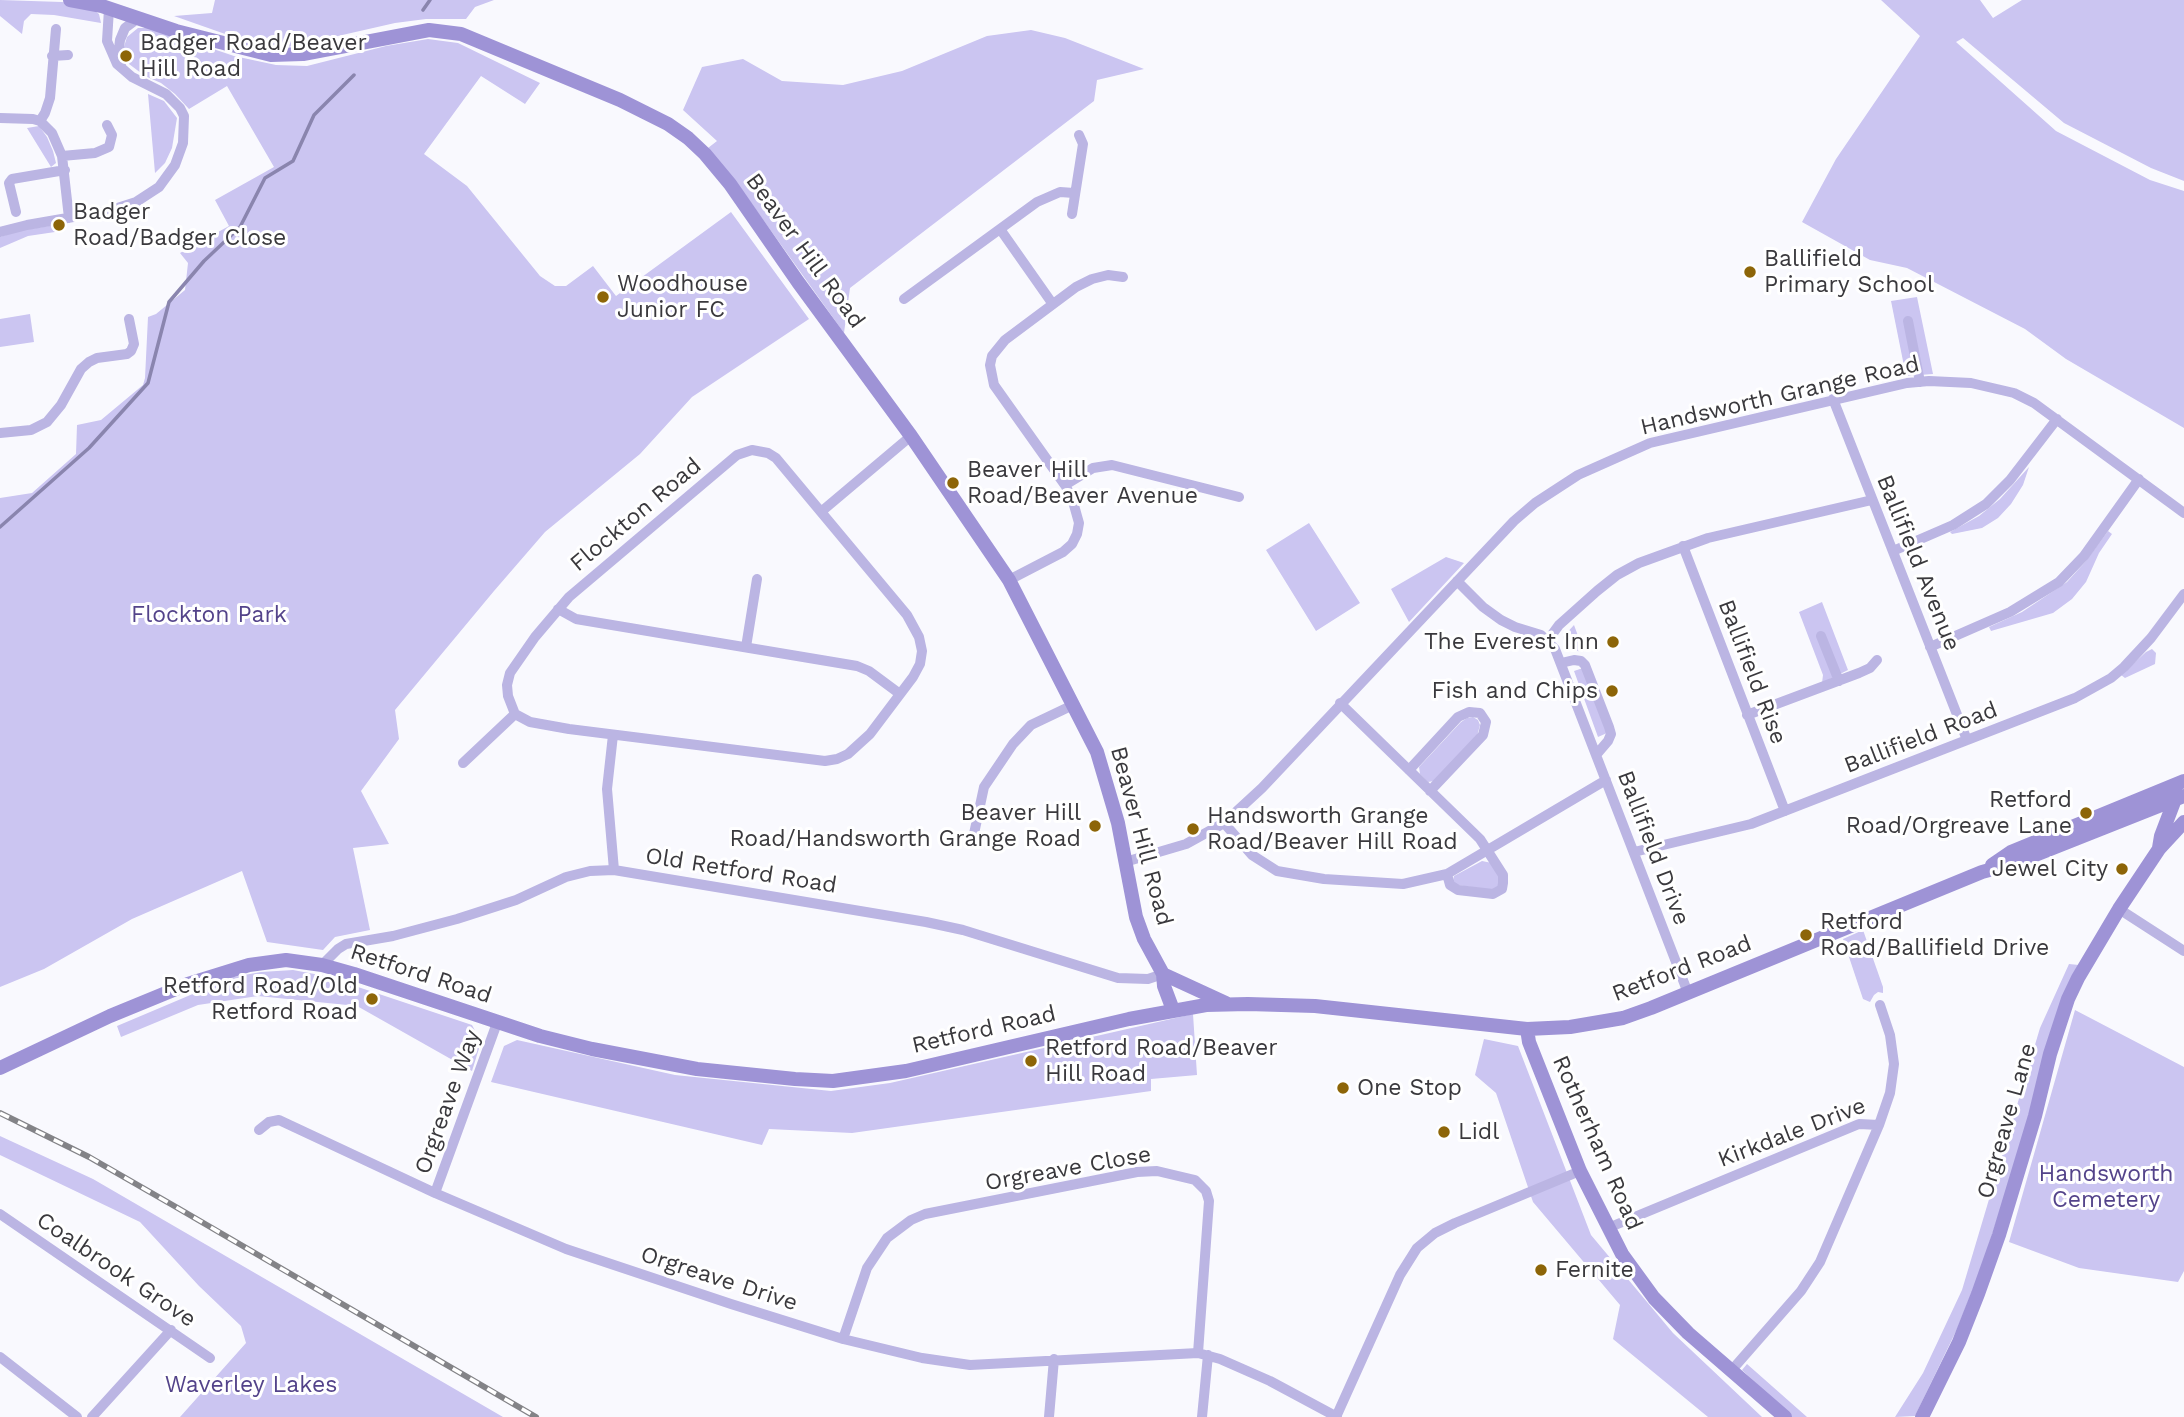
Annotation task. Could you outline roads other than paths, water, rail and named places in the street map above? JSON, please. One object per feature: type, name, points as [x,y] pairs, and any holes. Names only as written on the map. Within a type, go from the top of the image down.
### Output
[{"type":"main road","name":"Beaver Hill Road","points":[[70,0],[271,55],[303,54],[429,30],[461,34],[612,97],[668,124],[688,138],[724,177],[911,436],[1009,580],[1105,774],[1136,917],[1144,939],[1190,1007]]},
{"type":"main road","name":"Retford Road","points":[[0,1068],[110,1016],[219,972],[286,960],[322,965],[354,974],[497,1023],[592,1049],[697,1069],[833,1081],[906,1071],[1173,1010],[1227,1004],[1327,1007],[1527,1029],[1570,1027],[1623,1018],[1688,993],[1982,872],[2015,863],[2141,814],[2182,791]]},
{"type":"main road","name":"Retford Road","points":[[1982,872],[2011,852],[2182,791]]},
{"type":"main road","name":"Orgreave Lane","points":[[1922,1417],[1959,1342],[1999,1235],[2035,1116],[2058,1024],[2078,978],[2160,843],[2182,791]]},
{"type":"main road","points":[[2141,814],[2152,823],[2160,843]]},
{"type":"main road","name":"Orgreave Lane","points":[[2160,843],[2184,822]]},
{"type":"main road","name":"Beaver Hill Road","points":[[1168,976],[1164,986],[1173,1010]]},
{"type":"main road","points":[[1168,976],[1227,1004]]},
{"type":"main road","name":"Rotherham Road","points":[[1527,1029],[1529,1042],[1580,1171],[1622,1254],[1654,1298],[1731,1371],[1785,1417]]},
{"type":"street","points":[[0,232],[116,209],[148,195],[168,176],[180,153],[185,123],[180,108],[166,94],[132,77],[111,55],[107,41],[109,9]]},
{"type":"street","points":[[122,68],[118,57],[120,40],[125,28],[135,17]]},
{"type":"street","points":[[40,121],[46,113],[50,98],[55,29]]},
{"type":"street","points":[[52,56],[68,55]]},
{"type":"street","points":[[0,118],[22,117],[40,121],[52,133],[65,170],[69,218]]},
{"type":"street","points":[[62,156],[95,153],[109,147],[111,135],[107,125]]},
{"type":"street","points":[[1072,214],[1083,144],[1079,135]]},
{"type":"street","points":[[16,212],[9,183],[12,179],[65,170]]},
{"type":"street","points":[[904,299],[1049,196],[1060,192],[1074,193]]},
{"type":"street","points":[[1000,229],[1052,303]]},
{"type":"street","points":[[1009,580],[1063,552],[1072,544],[1079,523],[1065,485],[994,385],[990,365],[997,347],[1052,303],[1092,279],[1108,275],[1123,277]]},
{"type":"street","points":[[0,433],[31,430],[47,422],[61,405],[81,369],[89,362],[131,351],[134,344],[129,319]]},
{"type":"street","points":[[1908,321],[1920,382]]},
{"type":"street","name":"Handsworth Grange Road","points":[[1125,862],[1186,844],[1224,823],[1262,788],[1497,537],[1535,503],[1602,463],[1673,436],[1920,382],[1951,381],[1993,387],[2034,403],[2184,513]]},
{"type":"street","name":"Ballifield Avenue","points":[[1833,399],[1967,740]]},
{"type":"street","points":[[1893,551],[1941,530],[1986,505],[2010,481],[2057,419]]},
{"type":"street","points":[[463,763],[515,714],[530,722],[613,735],[825,761],[837,759],[859,746],[901,694],[920,664],[922,651],[919,637],[907,615],[822,511],[911,436]]},
{"type":"street","name":"Flockton Road","points":[[515,714],[508,696],[510,673],[558,609],[737,455],[761,451],[776,458],[822,511]]},
{"type":"street","points":[[1065,485],[1093,468],[1112,465],[1239,497]]},
{"type":"street","points":[[1930,647],[2010,612],[2059,582],[2084,556],[2139,479]]},
{"type":"street","points":[[1457,581],[1483,607],[1502,620],[1548,640],[1578,607],[1617,575],[1639,563],[1726,533],[1872,500]]},
{"type":"street","name":"Ballifield Rise","points":[[1683,546],[1785,811]]},
{"type":"street","points":[[746,647],[757,579]]},
{"type":"street","name":"Ballifield Road","points":[[1634,852],[1724,832],[1785,811],[2075,698],[2110,678],[2151,638],[2184,594]]},
{"type":"street","points":[[558,609],[576,619],[857,666],[869,671],[901,694]]},
{"type":"street","points":[[1821,636],[1839,681]]},
{"type":"street","name":"Ballifield Drive","points":[[1548,640],[1561,663],[1688,993]]},
{"type":"street","name":"Ballifield Drive","points":[[1561,663],[1574,660],[1585,665],[1609,727],[1611,734],[1608,741],[1596,755]]},
{"type":"street","points":[[1747,715],[1870,668],[1877,660]]},
{"type":"street","points":[[1340,703],[1480,839],[1503,875],[1503,883],[1493,894],[1458,890],[1450,885],[1447,874]]},
{"type":"street","points":[[972,843],[984,787],[1013,744],[1031,725],[1073,705]]},
{"type":"street","points":[[1409,770],[1458,717],[1469,712],[1480,713],[1486,722],[1483,735],[1430,791]]},
{"type":"street","points":[[613,735],[607,789],[614,870]]},
{"type":"street","points":[[1224,823],[1252,855],[1271,868],[1289,874],[1387,884],[1421,881],[1447,874],[1606,780]]},
{"type":"street","name":"Old Retford Road","points":[[322,965],[338,948],[346,944],[424,929],[516,900],[566,877],[590,871],[614,870],[926,922],[963,930],[1118,978],[1148,979],[1168,976]]},
{"type":"street","points":[[2119,909],[2184,951]]},
{"type":"street","name":"Kirkdale Drive","points":[[1608,1228],[1860,1124],[1879,1125],[1890,1093],[1894,1064],[1890,1035],[1880,1005]]},
{"type":"street","name":"Orgreave Way","points":[[435,1194],[497,1023]]},
{"type":"street","name":"Orgreave Drive","points":[[259,1130],[269,1122],[279,1120],[435,1194],[566,1249],[844,1339],[944,1362],[970,1365],[1203,1354]]},
{"type":"street","points":[[1731,1371],[1801,1291],[1821,1262],[1879,1125]]},
{"type":"street","name":"Orgreave Close","points":[[844,1339],[867,1268],[887,1238],[911,1220],[925,1214],[1137,1172],[1157,1171],[1195,1180],[1206,1191],[1209,1201],[1202,1417]]},
{"type":"street","points":[[1203,1354],[1270,1381],[1337,1417],[1400,1275],[1417,1248],[1435,1233],[1455,1223],[1580,1171]]},
{"type":"street","name":"Coalbrook Grove","points":[[0,1214],[210,1358]]},
{"type":"street","points":[[92,1417],[171,1330]]},
{"type":"street","points":[[0,1357],[77,1417]]},
{"type":"street","points":[[1049,1417],[1054,1359]]},
{"type":"waterway","points":[[423,10],[430,0]]},
{"type":"waterway","points":[[0,527],[89,448],[148,383],[169,302],[204,261],[240,227],[265,178],[293,161],[314,115],[354,75]]},
{"type":"railway","points":[[0,1113],[89,1157],[536,1417]]},
{"type":"place","name":"Badger Road/Beaver Hill Road","points":[[126,56]]},
{"type":"place","name":"Badger Road/Badger Close","points":[[59,225]]},
{"type":"place","name":"Ballifield Primary School","points":[[1750,272]]},
{"type":"place","name":"Woodhouse Junior FC","points":[[603,297]]},
{"type":"place","name":"Beaver Hill Road/Beaver Avenue","points":[[953,483]]},
{"type":"place","name":"The Everest Inn","points":[[1613,642]]},
{"type":"place","name":"Fish and Chips","points":[[1612,691]]},
{"type":"place","name":"Retford Road/Orgreave Lane","points":[[2086,813]]},
{"type":"place","name":"Beaver Hill Road/Handsworth Grange Road","points":[[1095,826]]},
{"type":"place","name":"Handsworth Grange Road/Beaver Hill Road","points":[[1193,829]]},
{"type":"place","name":"Jewel City","points":[[2122,869]]},
{"type":"place","name":"Retford Road/Ballifield Drive","points":[[1806,935]]},
{"type":"place","name":"Retford Road/Old Retford Road","points":[[372,999]]},
{"type":"place","name":"Retford Road/Beaver Hill Road","points":[[1031,1061]]},
{"type":"place","name":"One Stop","points":[[1343,1088]]},
{"type":"place","name":"Lidl","points":[[1444,1132]]},
{"type":"place","name":"Fernite","points":[[1541,1270]]},
{"type":"park label","name":"Flockton Park","points":[[209,615]]},
{"type":"park label","name":"Handsworth Cemetery","points":[[2106,1187]]},
{"type":"park label","name":"Waverley Lakes","points":[[251,1385]]}]
